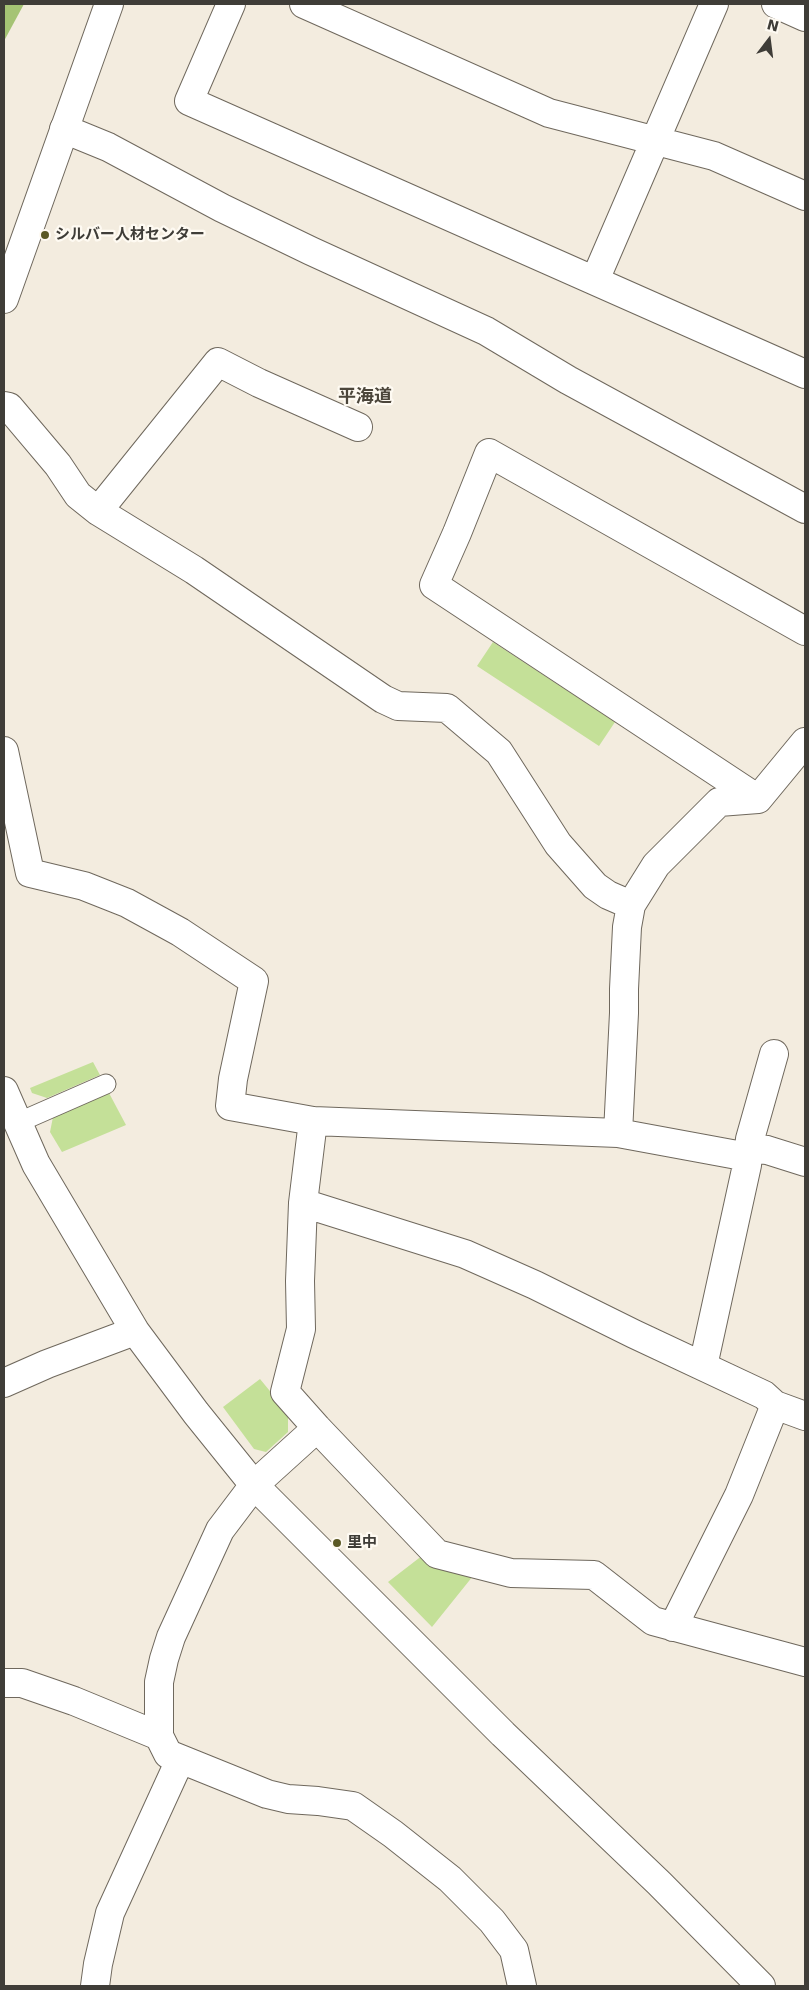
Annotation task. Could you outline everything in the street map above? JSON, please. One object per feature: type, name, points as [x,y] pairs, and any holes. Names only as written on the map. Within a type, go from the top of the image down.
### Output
[{"type":"street","points":[[4,299],[109,4]]},
{"type":"street","points":[[231,4],[189,101],[805,374]]},
{"type":"street","points":[[304,4],[549,113],[714,156],[805,196]]},
{"type":"street","points":[[594,280],[714,4]]},
{"type":"street","points":[[776,4],[805,17]]},
{"type":"street","points":[[64,129],[108,147],[222,208],[311,251],[486,330],[568,380],[805,510]]},
{"type":"street","points":[[98,511],[218,362],[259,383],[358,427]]},
{"type":"street","points":[[4,406],[9,407],[58,465],[78,495],[98,511],[194,570],[383,699],[398,706],[447,708],[499,752],[558,844],[595,886],[608,895],[631,905]]},
{"type":"street","points":[[758,799],[434,585],[457,534],[489,453],[805,631]]},
{"type":"street","points":[[618,1133],[627,927],[631,905],[656,865],[719,802],[758,799],[805,742]]},
{"type":"street","points":[[4,751],[10,812],[30,873],[84,886],[127,903],[180,932],[254,981],[233,1078],[230,1106],[293,1119],[313,1121],[618,1133],[748,1153],[767,1150],[805,1162]]},
{"type":"street","points":[[703,1366],[748,1153],[774,1054]]},
{"type":"street","points":[[4,1091],[36,1164],[135,1331],[196,1414],[254,1485],[503,1734],[652,1877],[761,1986]]},
{"type":"street","points":[[313,1121],[304,1204],[301,1329],[285,1392],[317,1428],[437,1554],[511,1573],[594,1576],[653,1621],[673,1628],[805,1662]]},
{"type":"street","points":[[304,1204],[465,1254],[535,1285],[764,1395],[775,1405],[805,1416]]},
{"type":"street","points":[[4,1383],[47,1364],[135,1331]]},
{"type":"street","points":[[673,1628],[739,1495],[775,1405]]},
{"type":"street","points":[[317,1428],[254,1485],[220,1530],[171,1637],[159,1682],[159,1736],[168,1754],[267,1794],[288,1799],[353,1806],[393,1834],[450,1879],[492,1921],[514,1950],[522,1986]]},
{"type":"street","points":[[4,1682],[22,1683],[74,1701],[159,1736]]},
{"type":"street","points":[[95,1986],[110,1913],[180,1760]]},
{"type":"lane","points":[[17,1123],[106,1084]]},
{"type":"green space","points":[[4,4],[24,4],[4,41]]},
{"type":"green space","points":[[493,642],[615,722],[599,746],[477,666]]},
{"type":"green space","points":[[93,1062],[100,1075],[47,1098],[32,1093],[30,1088]]},
{"type":"green space","points":[[109,1093],[126,1125],[62,1152],[50,1132],[53,1117]]},
{"type":"green space","points":[[260,1379],[288,1413],[288,1432],[266,1452],[254,1449],[223,1407]]},
{"type":"green space","points":[[423,1555],[473,1576],[432,1627],[388,1582]]},
{"type":"place","name":"シルバー人材センター","points":[[45,235]]},
{"type":"place","name":"里中","points":[[337,1543]]},
{"type":"district","name":"平海道","points":[[365,397]]}]
